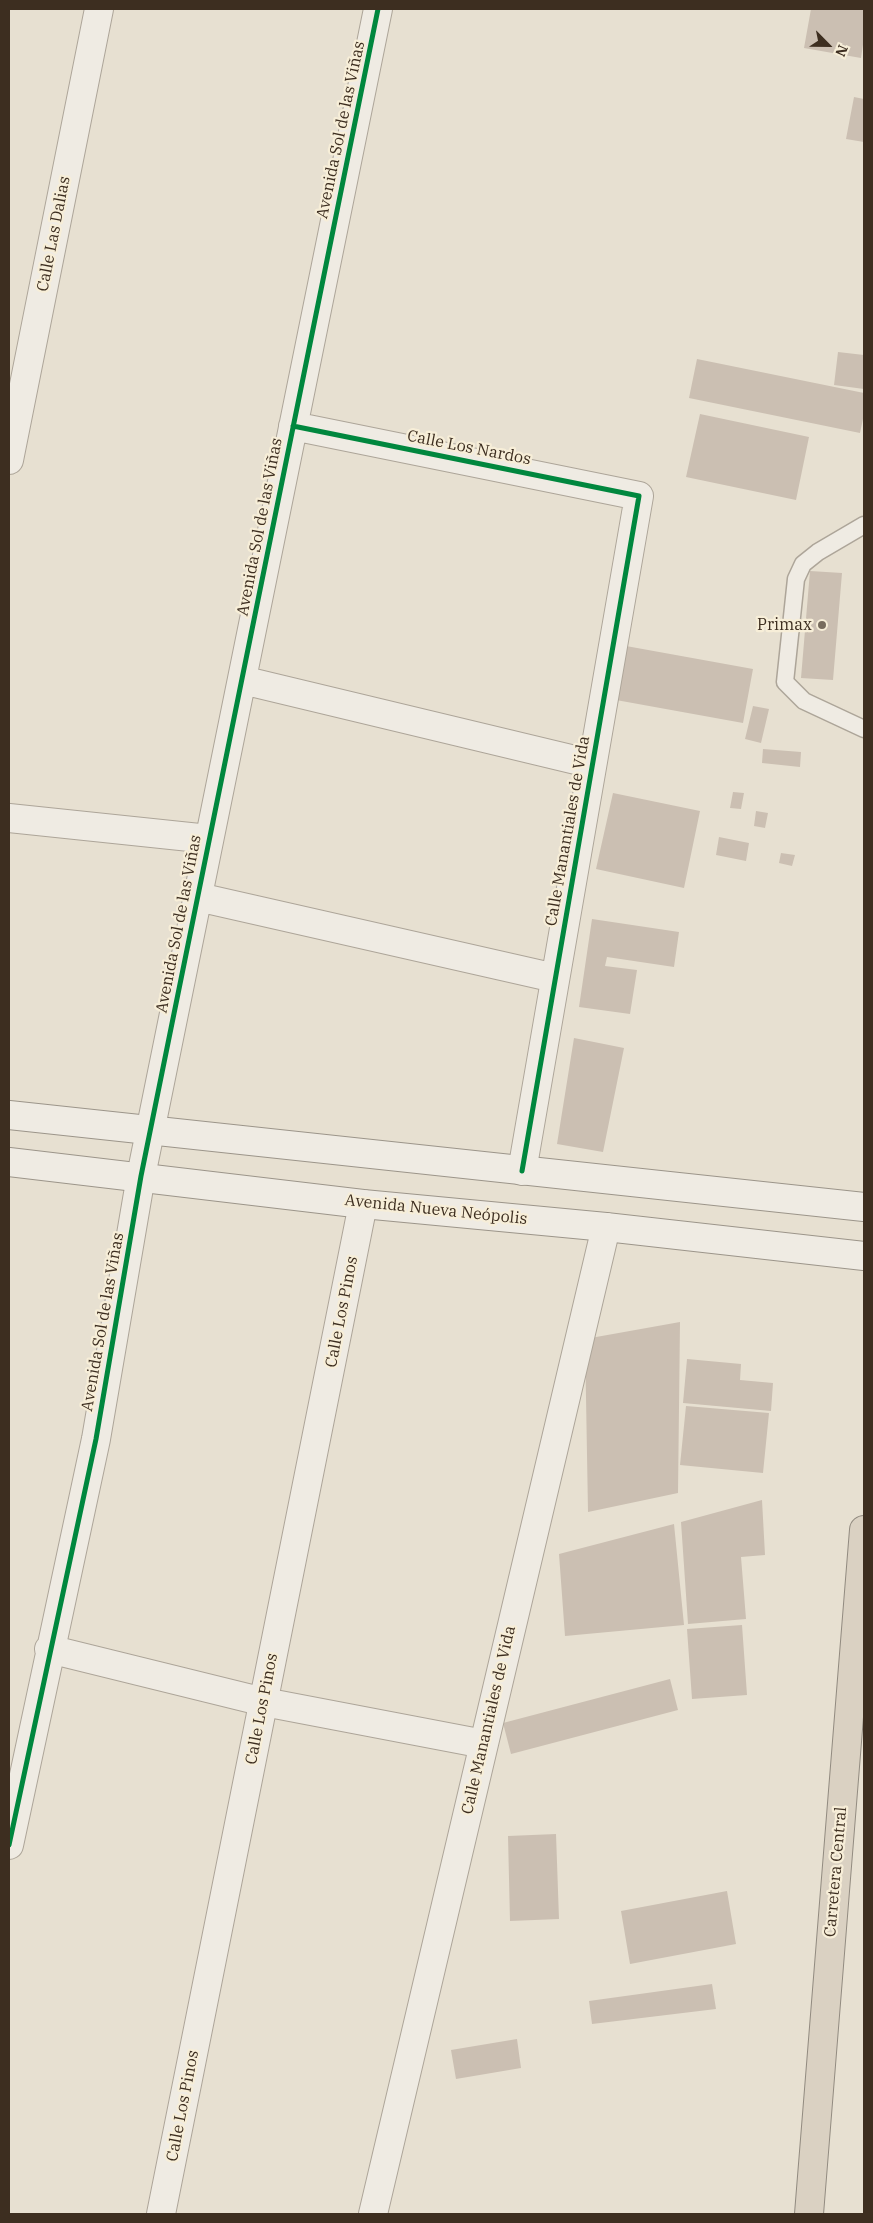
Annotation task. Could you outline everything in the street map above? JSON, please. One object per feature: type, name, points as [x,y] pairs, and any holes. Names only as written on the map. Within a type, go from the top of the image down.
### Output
[{"type":"highway","name":"Carretera Central","points":[[809,2214],[864,1530]]},
{"type":"street","name":"Calle Las Dalias","points":[[9,460],[99,9]]},
{"type":"street","name":"Avenida Sol de las Viñas","points":[[9,1845],[49,1649],[96,1439],[141,1176],[378,9]]},
{"type":"street","name":"Calle Los Nardos","points":[[293,426],[639,496]]},
{"type":"street","name":"Calle Manantiales de Vida","points":[[522,1171],[639,496]]},
{"type":"street","points":[[242,680],[592,764]]},
{"type":"street","points":[[9,818],[209,839]]},
{"type":"street","points":[[198,896],[555,978]]},
{"type":"street","points":[[9,1115],[864,1207]]},
{"type":"street","name":"Avenida Nueva Neópolis","points":[[9,1162],[141,1176],[363,1204],[606,1227],[864,1256]]},
{"type":"street","name":"Calle Los Pinos","points":[[161,2214],[363,1204]]},
{"type":"street","name":"Calle Manantiales de Vida","points":[[373,2214],[606,1227]]},
{"type":"street","points":[[49,1649],[264,1702],[484,1744]]},
{"type":"lane","points":[[864,525],[818,552],[803,564],[796,579],[785,682],[804,701],[864,729]]},
{"type":"building","points":[[811,9],[864,9],[864,38],[861,58],[804,48]]},
{"type":"building","points":[[854,97],[864,99],[864,142],[846,139]]},
{"type":"building","points":[[838,352],[864,355],[864,389],[834,385]]},
{"type":"building","points":[[697,359],[864,393],[864,414],[860,433],[689,398]]},
{"type":"building","points":[[700,414],[809,437],[796,500],[686,477]]},
{"type":"building","name":"Primax","points":[[810,571],[842,573],[833,680],[801,678]]},
{"type":"building","points":[[615,644],[753,669],[743,723],[605,698]]},
{"type":"building","points":[[753,706],[769,709],[761,743],[745,739]]},
{"type":"building","points":[[763,749],[801,752],[800,767],[762,763]]},
{"type":"building","points":[[733,792],[744,793],[741,809],[730,808]]},
{"type":"building","points":[[613,793],[700,811],[684,888],[596,869]]},
{"type":"building","points":[[756,811],[768,813],[765,828],[754,826]]},
{"type":"building","points":[[719,837],[749,843],[746,861],[716,855]]},
{"type":"building","points":[[781,853],[795,855],[792,866],[779,863]]},
{"type":"building","points":[[592,919],[679,932],[674,967],[607,957],[605,966],[637,970],[630,1014],[579,1007]]},
{"type":"building","points":[[574,1038],[624,1048],[603,1152],[557,1144]]},
{"type":"building","points":[[680,1322],[678,1493],[588,1512],[585,1339]]},
{"type":"building","points":[[687,1359],[741,1364],[740,1380],[773,1383],[771,1411],[683,1403]]},
{"type":"building","points":[[686,1406],[769,1413],[763,1473],[680,1465]]},
{"type":"building","points":[[762,1500],[765,1555],[741,1557],[746,1619],[688,1624],[681,1522]]},
{"type":"building","points":[[674,1524],[684,1625],[565,1636],[559,1554]]},
{"type":"building","points":[[742,1625],[747,1695],[692,1699],[687,1629]]},
{"type":"building","points":[[670,1679],[678,1710],[511,1754],[503,1723]]},
{"type":"building","points":[[556,1834],[559,1919],[510,1921],[508,1836]]},
{"type":"building","points":[[727,1891],[736,1944],[630,1964],[621,1911]]},
{"type":"building","points":[[712,1984],[716,2009],[592,2024],[589,2001]]},
{"type":"building","points":[[517,2039],[521,2068],[456,2079],[451,2050]]},
{"type":"cycle path","points":[[9,1845],[96,1439],[141,1176],[378,9]]},
{"type":"cycle path","points":[[293,426],[639,496],[522,1171]]},
{"type":"place","name":"Primax","points":[[822,625]]}]
